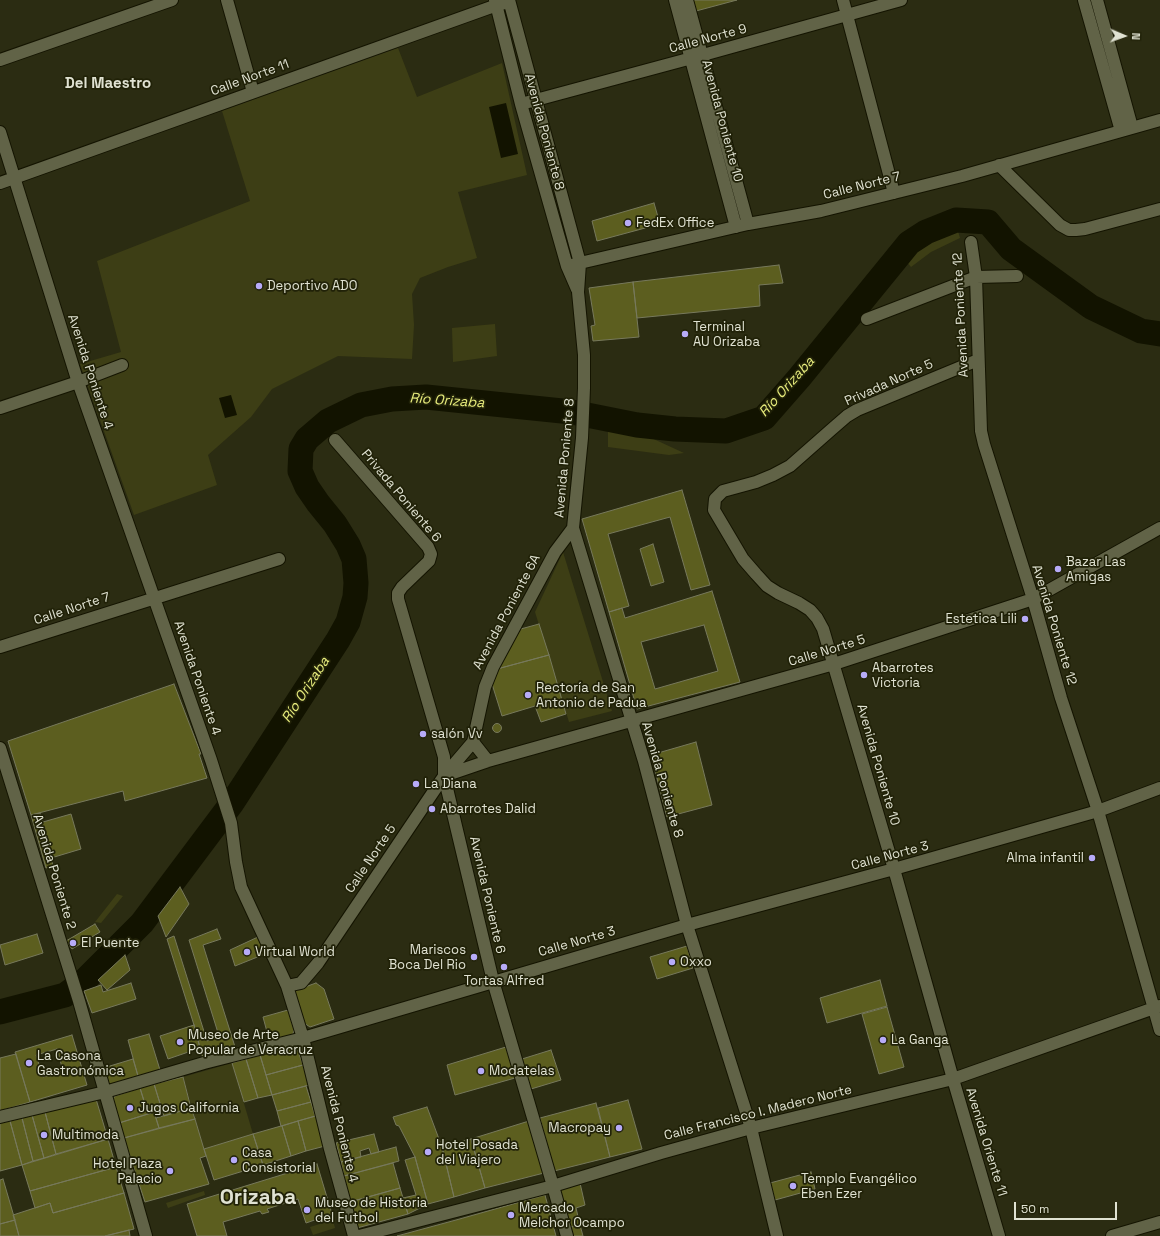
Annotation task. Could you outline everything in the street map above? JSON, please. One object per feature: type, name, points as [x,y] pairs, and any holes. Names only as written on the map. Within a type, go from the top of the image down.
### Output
[{"type":"street","points":[[0,60],[172,0]]},
{"type":"street","points":[[227,0],[253,92]]},
{"type":"street","name":"Avenida Poniente 10","points":[[675,0],[697,57],[748,224]]},
{"type":"street","name":"Avenida Poniente 10","points":[[687,0],[697,57],[736,227]]},
{"type":"street","points":[[843,0],[894,192]]},
{"type":"street","name":"Calle Norte 9","points":[[521,104],[901,0]]},
{"type":"street","points":[[1084,0],[1126,129]]},
{"type":"street","points":[[1097,0],[1126,129]]},
{"type":"street","name":"Calle Norte 11","points":[[0,183],[253,92],[496,2],[509,1]]},
{"type":"street","name":"Avenida Poniente 8","points":[[509,1],[580,263],[578,292],[584,355],[584,388],[582,438],[573,528],[644,761],[687,925],[751,1128],[777,1236]]},
{"type":"street","name":"Avenida Poniente 8","points":[[496,2],[521,104],[567,266],[578,292]]},
{"type":"street","name":"Calle Norte 7","points":[[567,266],[748,224],[822,211],[962,176],[1160,120]]},
{"type":"street","name":"Avenida Poniente 4","points":[[0,132],[78,382],[211,760],[231,823],[241,887],[287,986],[303,1038],[330,1149],[354,1236]]},
{"type":"street","points":[[999,165],[1060,225],[1068,230],[1085,229],[1160,209]]},
{"type":"street","name":"Avenida Poniente 12","points":[[971,242],[976,277],[982,437],[1157,1007],[1160,1030]]},
{"type":"street","points":[[867,319],[976,277],[1017,276]]},
{"type":"street","name":"Privada Norte 5","points":[[715,498],[723,491],[756,482],[790,466],[847,416],[857,410],[978,360]]},
{"type":"street","points":[[0,408],[78,382],[122,365]]},
{"type":"street","name":"Privada Poniente 6","points":[[335,440],[428,547],[431,554],[428,561],[402,587]]},
{"type":"street","name":"Avenida Poniente 10","points":[[715,498],[714,510],[743,559],[767,586],[810,610],[817,618],[823,629],[894,869],[953,1079]]},
{"type":"street","name":"Avenida Poniente 6A","points":[[444,776],[473,742],[485,687],[493,667],[555,552],[573,528]]},
{"type":"street","name":"Calle Norte 5","points":[[287,986],[301,982],[318,963],[444,776],[488,761],[834,664],[1033,600],[1160,528]]},
{"type":"street","name":"Calle Norte 7","points":[[0,647],[279,559]]},
{"type":"street","name":"Avenida Poniente 6","points":[[402,587],[398,593],[398,599],[444,757],[444,776],[493,981],[567,1236]]},
{"type":"street","points":[[473,742],[488,761]]},
{"type":"street","name":"Avenida Poniente 2","points":[[0,748],[79,1001],[146,1236]]},
{"type":"street","name":"Calle Norte 3","points":[[0,1117],[105,1092],[204,1063],[303,1038],[687,925],[894,869],[1098,811],[1160,788]]},
{"type":"street","name":"Calle Francisco I. Madero Norte","points":[[359,1236],[553,1186],[662,1152],[751,1128],[953,1079],[1157,1007]]},
{"type":"street","name":"Avenida Oriente 11","points":[[953,1079],[999,1236]]},
{"type":"street","points":[[1112,1236],[1160,1222]]},
{"type":"shaded area","name":"Deportivo ADO","points":[[398,48],[417,97],[502,63],[527,175],[458,192],[477,258],[420,278],[412,294],[414,325],[412,359],[338,356],[272,389],[251,417],[208,455],[217,485],[134,515],[80,364],[121,352],[97,261],[250,201],[222,111]]},
{"type":"shaded area","points":[[506,103],[518,154],[501,158],[489,107]]},
{"type":"shaded area","points":[[958,231],[960,238],[931,252],[911,267],[906,261],[918,249],[947,232]]},
{"type":"shaded area","points":[[495,324],[497,356],[453,362],[452,328]]},
{"type":"shaded area","points":[[231,395],[237,415],[225,418],[219,398]]},
{"type":"shaded area","points":[[621,424],[684,453],[669,455],[608,447],[608,428]]},
{"type":"shaded area","points":[[563,552],[612,711],[569,722],[535,612]]},
{"type":"shaded area","points":[[117,894],[123,896],[101,923],[95,922]]},
{"type":"shaded area","points":[[232,1063],[253,1134],[204,1149],[183,1077]]},
{"type":"shaded area","points":[[204,1191],[205,1195],[168,1208],[166,1203]]},
{"type":"shaded area","points":[[333,1220],[335,1228],[313,1235],[310,1227]]},
{"type":"building","points":[[693,0],[737,0],[696,11]]},
{"type":"building","points":[[654,203],[660,224],[597,241],[592,221]]},
{"type":"building","points":[[779,265],[783,283],[759,285],[760,306],[637,318],[633,282]]},
{"type":"building","points":[[633,282],[639,337],[593,341],[591,326],[595,325],[589,288]]},
{"type":"building","points":[[682,490],[710,585],[691,590],[670,517],[608,534],[629,606],[609,612],[582,519]]},
{"type":"building","points":[[653,544],[664,582],[651,586],[640,549]]},
{"type":"building","points":[[712,591],[740,682],[637,709],[609,612],[622,608],[625,618]],"holes":[[[704,625],[718,671],[655,689],[641,642]]]},
{"type":"building","points":[[539,624],[549,655],[497,669],[517,630]]},
{"type":"building","name":"Rectoría de San Antonio de Padua","points":[[549,655],[566,714],[541,722],[535,706],[502,716],[492,684],[497,669]]},
{"type":"building","points":[[174,684],[201,754],[199,754],[207,778],[125,801],[123,791],[31,815],[8,741]]},
{"type":"building","points":[[495,724],[499,724],[501,728],[499,732],[495,732],[493,730],[493,726]]},
{"type":"building","points":[[696,742],[712,805],[667,817],[651,755]]},
{"type":"building","points":[[40,813],[43,822],[71,814],[81,849],[51,858],[53,866],[46,868],[31,815]]},
{"type":"building","points":[[180,887],[189,904],[166,937],[158,916]]},
{"type":"building","points":[[95,924],[100,932],[72,949],[66,941]]},
{"type":"building","points":[[217,929],[221,939],[203,945],[236,1050],[203,1059],[167,939],[174,936],[207,1041],[219,1036],[189,940]]},
{"type":"building","points":[[37,934],[43,953],[5,965],[0,945]]},
{"type":"building","name":"Virtual World","points":[[258,937],[265,954],[235,966],[230,950]]},
{"type":"building","name":"Oxxo","points":[[687,946],[693,968],[657,979],[650,957]]},
{"type":"building","points":[[125,955],[130,970],[107,990],[98,980]]},
{"type":"building","points":[[880,980],[887,1006],[827,1023],[820,998]]},
{"type":"building","points":[[131,983],[136,999],[92,1013],[84,991],[101,985],[103,992]]},
{"type":"building","points":[[316,983],[324,989],[334,1019],[310,1027],[304,1023],[294,991]]},
{"type":"building","name":"La Ganga","points":[[887,1007],[904,1067],[879,1074],[862,1014]]},
{"type":"building","points":[[288,1010],[294,1030],[292,1037],[270,1043],[263,1017]]},
{"type":"building","name":"Museo de Arte Popular de Veracruz","points":[[194,1025],[200,1048],[168,1059],[160,1036]]},
{"type":"building","points":[[149,1034],[160,1070],[138,1076],[128,1040]]},
{"type":"building","name":"La Casona Gastronómica","points":[[72,1035],[87,1085],[30,1102],[15,1052]],"holes":[[[57,1049],[63,1071],[43,1077],[36,1055]]]},
{"type":"building","points":[[289,1046],[298,1051],[303,1065],[266,1075],[260,1055]]},
{"type":"building","name":"Modatelas","points":[[506,1047],[515,1078],[455,1095],[447,1065]]},
{"type":"building","points":[[551,1050],[561,1080],[531,1089],[522,1059]]},
{"type":"building","points":[[16,1054],[30,1102],[0,1111],[0,1058]]},
{"type":"building","points":[[260,1055],[272,1095],[258,1098],[246,1059]]},
{"type":"building","points":[[133,1059],[138,1076],[105,1086],[100,1069]]},
{"type":"building","points":[[246,1059],[258,1098],[244,1102],[232,1063]]},
{"type":"building","points":[[303,1065],[309,1085],[272,1095],[266,1075]]},
{"type":"building","points":[[183,1077],[191,1108],[164,1116],[154,1084]]},
{"type":"building","points":[[154,1084],[162,1110],[148,1114],[140,1088]]},
{"type":"building","points":[[306,1086],[311,1102],[277,1111],[272,1095]]},
{"type":"building","name":"Jugos California","points":[[140,1088],[148,1114],[119,1123],[113,1099],[115,1096]]},
{"type":"building","points":[[96,1099],[108,1139],[56,1154],[45,1112]]},
{"type":"building","name":"Macropay","points":[[628,1100],[642,1149],[610,1157],[598,1108]]},
{"type":"building","points":[[311,1102],[315,1116],[281,1126],[277,1111]]},
{"type":"building","points":[[596,1103],[610,1157],[554,1171],[540,1118]]},
{"type":"building","name":"Hotel Posada del Viajero","points":[[427,1107],[442,1147],[454,1197],[428,1204],[415,1157],[399,1126],[396,1125],[393,1117]]},
{"type":"building","points":[[191,1108],[195,1119],[159,1128],[156,1118]]},
{"type":"building","name":"Multimoda","points":[[45,1112],[56,1154],[44,1158],[32,1115]]},
{"type":"building","points":[[154,1112],[159,1128],[124,1138],[119,1123]]},
{"type":"building","points":[[32,1115],[44,1158],[33,1161],[22,1118]]},
{"type":"building","points":[[316,1116],[325,1146],[306,1151],[298,1121]]},
{"type":"building","points":[[22,1118],[33,1161],[22,1165],[10,1121]]},
{"type":"building","name":"Hotel Plaza Palacio","points":[[195,1119],[206,1156],[200,1158],[209,1184],[145,1202],[124,1138]]},
{"type":"building","points":[[10,1121],[22,1165],[0,1171],[0,1123]]},
{"type":"building","points":[[298,1121],[306,1151],[291,1156],[282,1126]]},
{"type":"building","points":[[529,1121],[544,1173],[485,1188],[471,1139]]},
{"type":"building","points":[[282,1126],[291,1156],[263,1165],[253,1134]]},
{"type":"building","name":"Casa Consistorial","points":[[253,1134],[263,1165],[214,1180],[204,1149]]},
{"type":"building","points":[[374,1134],[379,1152],[371,1154],[369,1148],[360,1151],[361,1157],[341,1162],[336,1143]]},
{"type":"building","points":[[108,1139],[116,1167],[30,1191],[22,1165]]},
{"type":"building","points":[[471,1139],[485,1188],[454,1197],[442,1147]]},
{"type":"building","points":[[396,1147],[399,1161],[344,1176],[341,1162]]},
{"type":"building","points":[[415,1157],[428,1204],[408,1214],[403,1198],[416,1195],[405,1160]]},
{"type":"building","points":[[393,1163],[400,1188],[350,1202],[344,1176]]},
{"type":"building","points":[[317,1164],[332,1214],[306,1223],[298,1199],[267,1209],[269,1212],[262,1214],[260,1211],[223,1222],[227,1236],[197,1236],[187,1204]]},
{"type":"building","points":[[116,1167],[124,1193],[53,1213],[50,1203],[35,1208],[30,1191]]},
{"type":"building","name":"Templo Evangélico Eben Ezer","points":[[811,1172],[815,1189],[775,1200],[770,1183]]},
{"type":"building","points":[[3,1179],[15,1220],[0,1224],[0,1180]]},
{"type":"building","points":[[580,1183],[585,1205],[576,1208],[580,1225],[567,1228],[559,1194],[561,1189]]},
{"type":"building","points":[[400,1188],[408,1214],[357,1228],[350,1202]]},
{"type":"building","points":[[124,1193],[134,1229],[105,1236],[19,1236],[13,1215],[50,1203],[53,1213]]},
{"type":"building","name":"Mercado Melchor Ocampo","points":[[545,1195],[556,1236],[397,1236],[456,1220]]},
{"type":"building","points":[[15,1220],[19,1236],[0,1236],[0,1224]]},
{"type":"building","points":[[580,1225],[583,1236],[570,1236],[567,1228]]},
{"type":"building","points":[[129,1230],[130,1236],[105,1236]]},
{"type":"waterway","name":"Río Orizaba","points":[[0,1012],[65,995],[84,981],[142,923],[232,803],[338,640],[348,622],[355,597],[356,583],[354,559],[348,545],[335,524],[307,487],[300,471],[301,449],[307,439],[328,421],[361,405],[392,399],[426,397],[572,412],[637,425],[675,429],[726,431],[764,418],[799,378],[909,243],[926,232],[956,220],[988,222],[1011,249],[1091,307],[1141,331],[1160,334]]},
{"type":"place","name":"FedEx Office","points":[[628,223]]},
{"type":"place","name":"Deportivo ADO","points":[[259,286]]},
{"type":"place","name":"Terminal AU Orizaba","points":[[685,334]]},
{"type":"place","name":"Bazar Las Amigas","points":[[1058,569]]},
{"type":"place","name":"Estetica Lili","points":[[1025,619]]},
{"type":"place","name":"Abarrotes Victoria","points":[[864,675]]},
{"type":"place","name":"Rectoría de San Antonio de Padua","points":[[528,695]]},
{"type":"place","name":"salón Vv","points":[[423,734]]},
{"type":"place","name":"La Diana","points":[[416,784]]},
{"type":"place","name":"Abarrotes Dalid","points":[[432,809]]},
{"type":"place","name":"Alma infantil","points":[[1092,858]]},
{"type":"place","name":"El Puente","points":[[73,943]]},
{"type":"place","name":"Virtual World","points":[[247,952]]},
{"type":"place","name":"Mariscos Boca Del Rio","points":[[474,957]]},
{"type":"place","name":"Oxxo","points":[[672,962]]},
{"type":"place","name":"Tortas Alfred","points":[[504,967]]},
{"type":"place","name":"La Ganga","points":[[883,1040]]},
{"type":"place","name":"Museo de Arte Popular de Veracruz","points":[[180,1042]]},
{"type":"place","name":"La Casona Gastronómica","points":[[29,1063]]},
{"type":"place","name":"Modatelas","points":[[481,1071]]},
{"type":"place","name":"Jugos California","points":[[130,1108]]},
{"type":"place","name":"Macropay","points":[[619,1128]]},
{"type":"place","name":"Multimoda","points":[[44,1135]]},
{"type":"place","name":"Hotel Posada del Viajero","points":[[428,1152]]},
{"type":"place","name":"Casa Consistorial","points":[[234,1160]]},
{"type":"place","name":"Hotel Plaza Palacio","points":[[170,1171]]},
{"type":"place","name":"Templo Evangélico Eben Ezer","points":[[793,1186]]},
{"type":"place","name":"Museo de Historia del Futbol","points":[[307,1210]]},
{"type":"place","name":"Mercado Melchor Ocampo","points":[[511,1215]]},
{"type":"district","name":"Del Maestro","points":[[108,84]]},
{"type":"district","name":"Orizaba","points":[[258,1198]]}]
